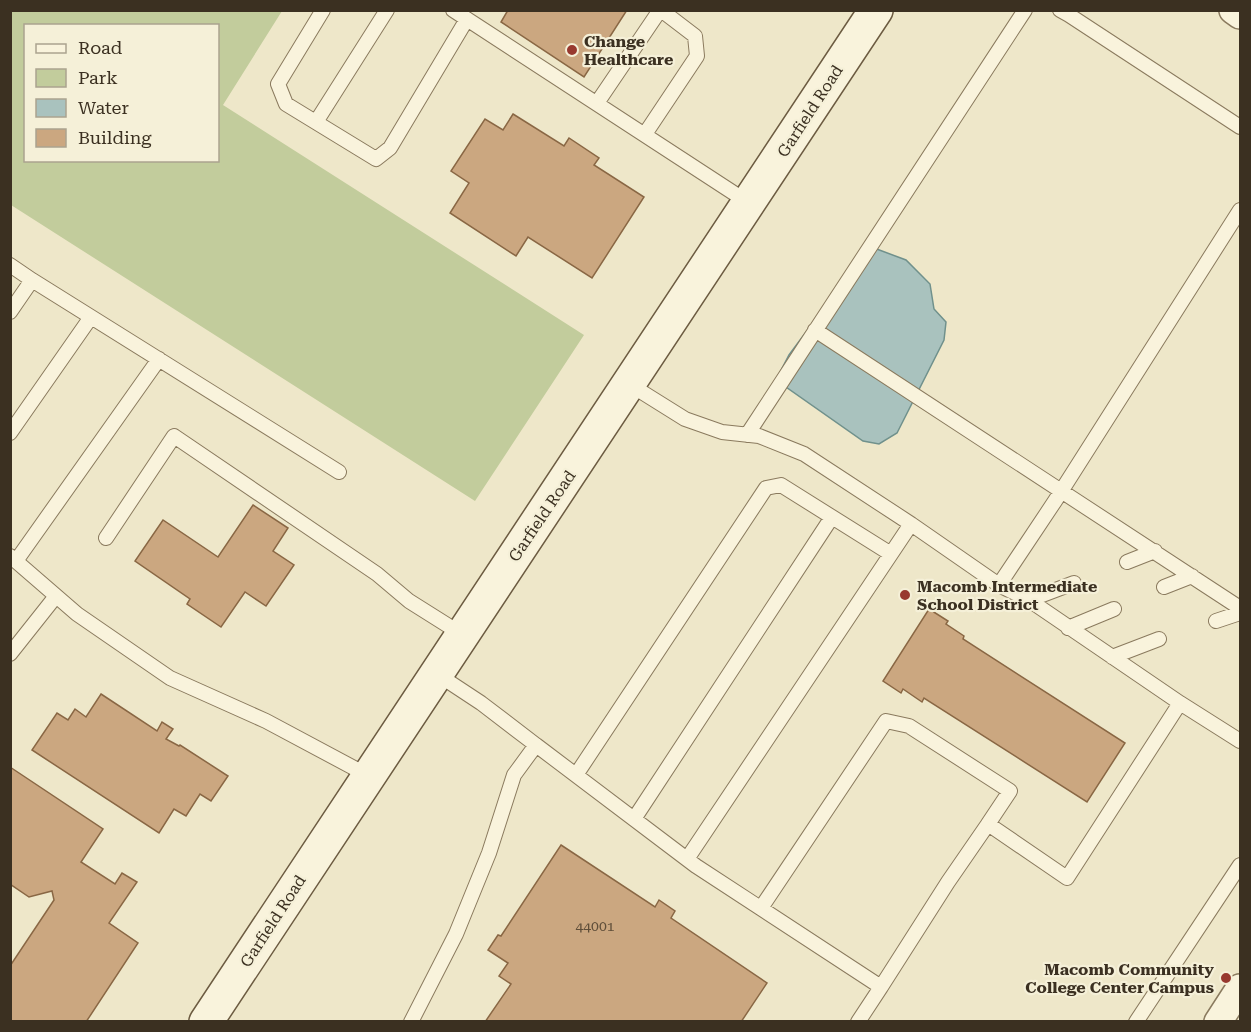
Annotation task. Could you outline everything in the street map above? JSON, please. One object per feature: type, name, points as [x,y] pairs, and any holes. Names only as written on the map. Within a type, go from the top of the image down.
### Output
[{"type":"main road","name":"Garfield Road","points":[[206,1022],[876,10]]},
{"type":"street","points":[[1233,10],[1240,15]]},
{"type":"street","points":[[1218,1022],[1240,988]]},
{"type":"lane","points":[[323,10],[278,84],[286,104],[375,159],[390,148],[467,19]]},
{"type":"lane","points":[[316,122],[387,10]]},
{"type":"lane","points":[[453,10],[749,202]]},
{"type":"lane","points":[[597,103],[660,10],[695,36],[697,56],[645,134]]},
{"type":"lane","points":[[747,435],[1025,10]]},
{"type":"lane","points":[[1060,10],[1240,127]]},
{"type":"lane","points":[[999,585],[1240,210]]},
{"type":"lane","points":[[10,265],[339,472]]},
{"type":"lane","points":[[10,312],[32,280]]},
{"type":"lane","points":[[10,433],[91,317]]},
{"type":"lane","points":[[815,330],[1240,608]]},
{"type":"lane","points":[[159,359],[13,558],[77,614],[170,678],[266,721],[369,776]]},
{"type":"lane","points":[[629,384],[685,419],[722,432],[759,436],[804,454],[999,585],[1029,600],[1180,704],[1240,741]]},
{"type":"lane","points":[[105,538],[174,436],[377,574],[409,601],[463,635]]},
{"type":"lane","points":[[576,775],[766,488],[781,485],[891,554]]},
{"type":"lane","points":[[634,819],[832,517]]},
{"type":"lane","points":[[687,859],[911,524]]},
{"type":"lane","points":[[1127,562],[1155,551]]},
{"type":"lane","points":[[1164,588],[1192,576]]},
{"type":"lane","points":[[1029,600],[1074,583]]},
{"type":"lane","points":[[10,654],[56,596]]},
{"type":"lane","points":[[1068,628],[1114,609]]},
{"type":"lane","points":[[1216,621],[1240,613]]},
{"type":"lane","points":[[1112,657],[1159,639]]},
{"type":"lane","points":[[437,674],[481,703],[687,859],[881,987]]},
{"type":"lane","points":[[988,824],[1067,878],[1180,704]]},
{"type":"lane","points":[[761,908],[886,721],[909,726],[1011,791],[948,882],[858,1022]]},
{"type":"lane","points":[[411,1022],[456,934],[489,853],[514,775],[536,746]]},
{"type":"lane","points":[[1136,1022],[1240,865]]},
{"type":"green space","points":[[10,11],[282,11],[223,105],[584,335],[475,501],[11,205]]},
{"type":"water","points":[[874,248],[906,260],[930,284],[934,309],[946,322],[944,340],[897,433],[879,444],[863,441],[776,380],[789,355],[855,266]]},
{"type":"building","name":"Change Healthcare","points":[[508,10],[627,10],[584,77],[501,22]]},
{"type":"building","points":[[513,114],[564,146],[569,138],[599,158],[594,165],[644,197],[592,278],[528,237],[516,256],[450,213],[469,183],[451,171],[485,119],[503,130]]},
{"type":"building","points":[[253,505],[288,528],[273,551],[294,565],[266,606],[245,592],[221,627],[187,604],[190,599],[135,561],[163,520],[218,557]]},
{"type":"building","points":[[929,609],[948,621],[946,624],[964,636],[963,639],[1125,743],[1087,802],[924,698],[922,702],[903,689],[901,693],[883,681]]},
{"type":"building","points":[[101,694],[157,731],[162,722],[173,729],[166,739],[180,745],[228,776],[211,801],[200,794],[186,816],[174,809],[159,833],[32,750],[57,713],[68,720],[75,709],[86,717]]},
{"type":"building","points":[[10,767],[103,829],[81,862],[115,884],[122,873],[137,882],[109,923],[138,943],[86,1022],[10,1022],[10,966],[54,900],[52,891],[29,897],[10,884]]},
{"type":"building","points":[[561,845],[655,907],[659,900],[675,911],[671,918],[767,983],[741,1022],[485,1022],[511,984],[499,976],[508,963],[488,950],[498,935],[501,936]]},
{"type":"place","name":"Change Healthcare","points":[[572,50]]},
{"type":"place","name":"Macomb Intermediate School District","points":[[905,595]]},
{"type":"place","name":"Macomb Community College Center Campus","points":[[1226,978]]}]
